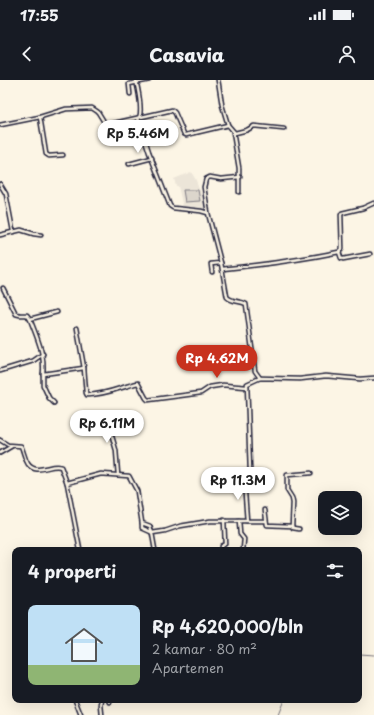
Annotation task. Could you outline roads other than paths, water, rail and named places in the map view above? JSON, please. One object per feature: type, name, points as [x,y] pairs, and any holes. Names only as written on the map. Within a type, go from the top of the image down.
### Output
[{"type":"street","points":[[130,94],[129,85],[136,82],[149,80]]},
{"type":"street","points":[[218,80],[228,126],[230,126],[233,132],[240,177],[239,192]]},
{"type":"street","points":[[136,82],[141,113],[138,118],[171,207],[201,210],[208,213]]},
{"type":"street","points":[[0,125],[40,117],[66,109],[93,108],[105,125],[172,110],[175,113],[184,134],[186,135],[228,126]]},
{"type":"street","points":[[40,117],[46,154],[49,156],[63,155]]},
{"type":"street","points":[[233,132],[243,132],[254,126],[284,129]]},
{"type":"street","points":[[129,164],[152,158]]},
{"type":"street","points":[[240,177],[221,179],[210,177],[206,179],[204,187],[208,213],[228,297],[231,301],[246,304],[255,370],[260,378]]},
{"type":"street","points":[[0,184],[6,194],[13,231]]},
{"type":"street","points":[[222,269],[314,258],[339,252],[342,249],[340,215],[342,213],[363,208],[374,203]]},
{"type":"street","points":[[0,235],[13,231],[24,230],[41,235]]},
{"type":"street","points":[[339,252],[341,258],[343,259],[370,254]]},
{"type":"street","points":[[212,272],[211,264],[221,263]]},
{"type":"street","points":[[3,288],[16,314],[27,315],[30,319],[43,354],[43,385],[49,398],[54,403]]},
{"type":"street","points":[[30,319],[57,312]]},
{"type":"street","points":[[77,328],[84,368],[86,393],[88,395],[109,393],[138,383],[148,400],[201,393],[210,387],[223,385],[247,387]]},
{"type":"street","points":[[0,371],[32,361],[43,354]]},
{"type":"street","points":[[43,374],[84,368]]},
{"type":"street","points":[[247,521],[244,480],[249,474],[250,470],[248,383],[260,378],[294,380],[326,376],[360,379],[374,378]]},
{"type":"street","points":[[118,475],[116,450],[111,434],[120,424]]},
{"type":"street","points":[[0,440],[6,445],[21,446],[26,460],[33,468],[40,469],[60,467],[63,471],[67,483],[79,547]]},
{"type":"street","points":[[0,453],[13,446]]},
{"type":"street","points":[[292,526],[292,498],[287,490],[287,475],[311,473]]},
{"type":"street","points":[[67,483],[102,474],[129,476],[136,487],[142,528],[152,532],[182,525],[224,520],[265,521]]},
{"type":"street","points":[[265,510],[266,524],[292,526],[293,528],[299,529]]},
{"type":"street","points":[[221,547],[225,544],[224,520]]},
{"type":"street","points":[[239,521],[240,534],[244,539],[243,547]]},
{"type":"street","points":[[142,523],[150,526],[154,547]]},
{"type":"street","points":[[76,703],[81,715]]},
{"type":"street","points":[[101,703],[102,715]]},
{"type":"waterway","points":[[362,654],[374,655]]},
{"type":"waterway","points":[[278,715],[283,703]]}]
